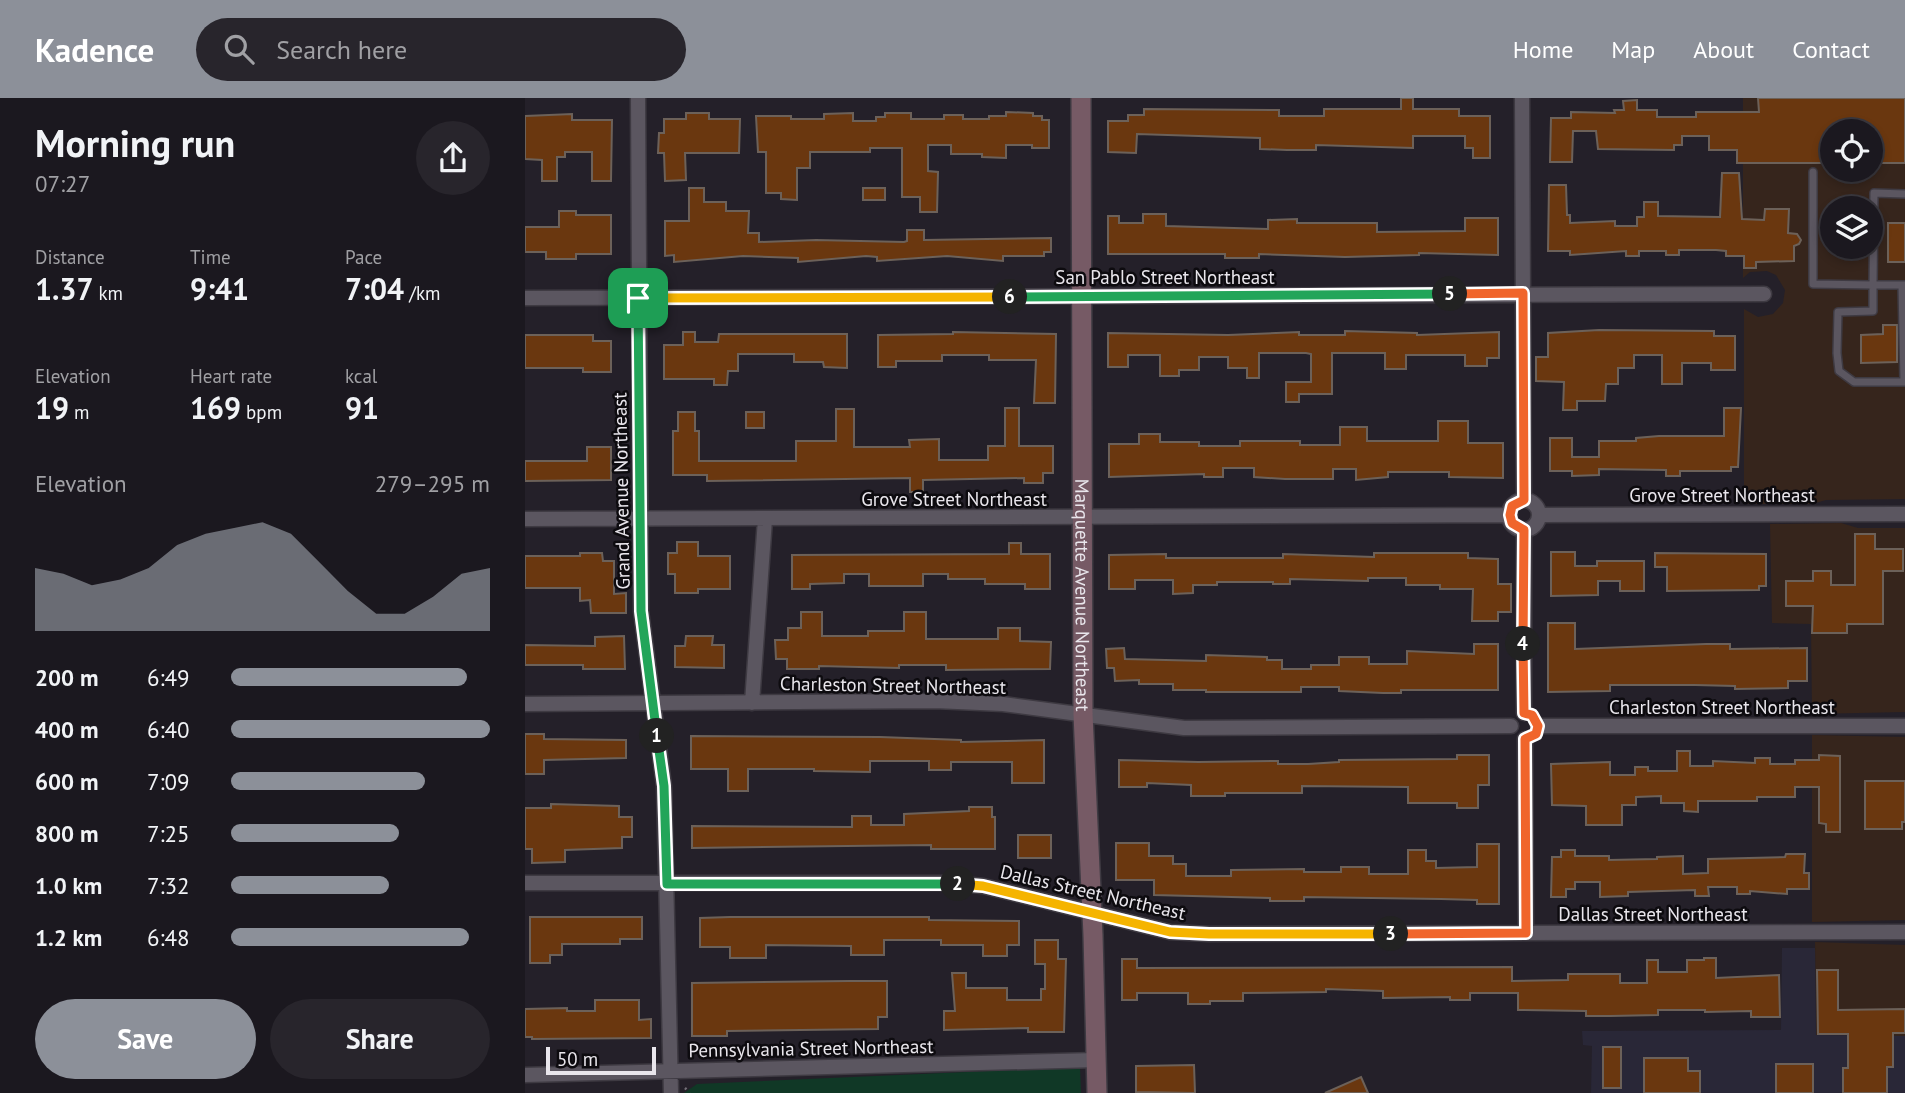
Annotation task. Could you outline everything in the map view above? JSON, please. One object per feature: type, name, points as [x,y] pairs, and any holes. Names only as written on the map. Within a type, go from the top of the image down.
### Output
[{"type":"street","name":"Grand Avenue Northeast","points":[[638,98],[641,611],[664,786],[671,1093]]},
{"type":"street","name":"Marquette Avenue Northeast","points":[[1081,98],[1083,714],[1097,1093]]},
{"type":"street","points":[[1522,98],[1524,500]]},
{"type":"street","name":"San Pablo Street Northeast","points":[[525,298],[1764,294]]},
{"type":"street","points":[[1524,500],[1533,503],[1539,515],[1533,527],[1524,530],[1512,523],[1510,515],[1512,506],[1524,500]]},
{"type":"street","name":"Grove Street Northeast","points":[[1539,515],[1905,514]]},
{"type":"street","name":"Grove Street Northeast","points":[[525,519],[1510,515]]},
{"type":"street","points":[[751,703],[765,519]]},
{"type":"street","points":[[1524,530],[1524,713]]},
{"type":"street","name":"Charleston Street Northeast","points":[[525,704],[935,701],[1003,704],[1184,728],[1511,726]]},
{"type":"street","points":[[1524,713],[1532,715],[1538,726],[1536,734],[1525,739],[1514,734],[1511,726],[1514,718],[1524,713]]},
{"type":"street","name":"Charleston Street Northeast","points":[[1538,726],[1905,726]]},
{"type":"street","points":[[1525,739],[1526,933]]},
{"type":"street","name":"Dallas Street Northeast","points":[[525,883],[950,883],[983,886],[1170,932],[1209,934],[1905,932]]},
{"type":"street","name":"Pennsylvania Street Northeast","points":[[525,1075],[1097,1060]]},
{"type":"lane","points":[[1813,172],[1813,284],[1873,285],[1904,285],[1904,382],[1854,382],[1839,371],[1837,312],[1873,311],[1873,285],[1874,193],[1905,194]]},
{"type":"shaded area","points":[[1743,98],[1905,98],[1905,499],[1826,500],[1812,504],[1744,504],[1744,309],[1758,317],[1773,314],[1783,303],[1785,290],[1776,275],[1767,271],[1750,272],[1743,278]]},
{"type":"shaded area","points":[[1841,523],[1858,528],[1905,528],[1905,712],[1812,714],[1811,624],[1772,623],[1770,524]]},
{"type":"shaded area","points":[[1812,735],[1905,737],[1905,920],[1812,922]]},
{"type":"shaded area","points":[[1815,942],[1905,945],[1905,1036],[1816,1035]]},
{"type":"shaded area","points":[[1782,948],[1815,948],[1816,1035],[1905,1036],[1905,1093],[1591,1093],[1592,1046],[1583,1045],[1582,1031],[1781,1030]]},
{"type":"green space","points":[[1080,1067],[1081,1093],[684,1093],[697,1084]]},
{"type":"building","points":[[1401,98],[1413,98],[1413,109],[1459,109],[1459,116],[1490,116],[1490,158],[1473,158],[1473,148],[1465,148],[1465,136],[1413,136],[1413,148],[1316,145],[1316,150],[1287,150],[1260,149],[1260,138],[1137,134],[1136,153],[1108,152],[1108,121],[1128,121],[1128,115],[1144,115],[1144,109],[1279,110],[1279,116],[1324,116],[1324,109],[1401,109]]},
{"type":"building","points":[[1758,98],[1905,98],[1905,163],[1883,163],[1883,119],[1820,119],[1820,163],[1737,163],[1737,150],[1709,150],[1709,136],[1682,136],[1682,145],[1674,145],[1674,150],[1598,149],[1596,131],[1573,131],[1572,162],[1550,162],[1551,118],[1571,118],[1571,112],[1615,113],[1614,110],[1624,110],[1623,101],[1637,100],[1637,110],[1657,110],[1657,117],[1696,117],[1696,112],[1759,112]]},
{"type":"building","points":[[1006,112],[1033,113],[1033,116],[1042,116],[1042,120],[1049,120],[1049,148],[1006,145],[1006,158],[982,157],[982,154],[951,154],[951,145],[928,145],[928,171],[938,172],[937,212],[920,212],[920,197],[902,197],[902,148],[870,148],[870,152],[810,152],[810,168],[797,168],[797,200],[781,199],[781,193],[766,193],[766,152],[758,152],[756,116],[824,119],[824,114],[853,113],[853,121],[876,121],[876,117],[885,117],[885,113],[911,113],[911,119],[944,119],[944,115],[963,115],[963,119],[989,119],[989,116],[1006,116]]},
{"type":"building","points":[[686,113],[709,113],[709,119],[740,119],[739,153],[685,153],[686,180],[665,181],[664,153],[658,153],[659,133],[664,133],[664,119],[686,119]]},
{"type":"building","points":[[572,114],[572,120],[612,120],[611,181],[592,181],[592,152],[565,152],[565,157],[557,157],[557,181],[542,181],[542,160],[525,159],[525,116]]},
{"type":"building","points":[[1722,173],[1739,173],[1742,219],[1764,220],[1765,209],[1789,209],[1788,233],[1797,234],[1801,240],[1794,246],[1794,261],[1756,262],[1756,268],[1744,268],[1744,256],[1726,256],[1726,251],[1716,250],[1679,250],[1679,255],[1666,255],[1666,251],[1639,251],[1639,256],[1626,256],[1626,251],[1570,255],[1570,251],[1548,251],[1549,185],[1566,185],[1567,215],[1570,215],[1570,223],[1615,221],[1615,226],[1637,226],[1637,217],[1644,217],[1644,202],[1658,202],[1658,216],[1720,217]]},
{"type":"building","points":[[689,188],[704,188],[704,202],[726,202],[726,211],[749,211],[748,233],[759,233],[759,242],[904,242],[907,241],[907,230],[924,230],[924,240],[1051,238],[1051,252],[1044,252],[1044,256],[1003,256],[1003,261],[947,256],[877,261],[877,257],[866,256],[798,262],[798,258],[743,256],[674,262],[674,255],[665,256],[665,221],[689,221]]},
{"type":"building","points":[[863,188],[885,188],[885,200],[863,200]]},
{"type":"building","points":[[559,211],[576,211],[576,215],[611,215],[611,254],[576,254],[576,259],[546,259],[546,252],[525,252],[525,227],[559,227]]},
{"type":"building","points":[[1143,214],[1166,214],[1166,226],[1268,229],[1268,220],[1297,219],[1297,223],[1377,223],[1377,232],[1465,231],[1465,218],[1498,218],[1498,255],[1419,253],[1345,257],[1259,254],[1259,258],[1225,258],[1225,254],[1108,254],[1108,216],[1119,216],[1119,223],[1143,223]]},
{"type":"building","points":[[1888,223],[1905,223],[1905,262],[1888,262]]},
{"type":"building","points":[[1883,325],[1897,325],[1897,362],[1861,363],[1861,335],[1883,334]]},
{"type":"building","points":[[1599,330],[1714,331],[1714,336],[1735,336],[1735,370],[1711,370],[1711,363],[1682,363],[1682,384],[1662,384],[1662,355],[1634,355],[1634,368],[1618,368],[1618,384],[1606,384],[1605,401],[1577,401],[1577,410],[1563,410],[1564,382],[1536,381],[1536,357],[1548,357],[1548,333]]},
{"type":"building","points":[[1345,331],[1417,335],[1499,332],[1499,358],[1487,358],[1487,366],[1465,366],[1465,355],[1406,355],[1406,369],[1385,369],[1385,353],[1332,353],[1332,394],[1299,394],[1299,402],[1286,402],[1286,382],[1311,382],[1311,354],[1259,353],[1259,378],[1247,378],[1247,368],[1228,368],[1228,357],[1199,357],[1199,370],[1179,370],[1179,376],[1160,376],[1160,355],[1128,355],[1128,367],[1108,367],[1108,333],[1228,335],[1299,332],[1299,335],[1345,335]]},
{"type":"building","points":[[683,332],[695,332],[695,342],[718,342],[719,334],[847,334],[847,368],[824,367],[823,362],[794,362],[794,354],[738,354],[738,371],[728,371],[727,385],[714,385],[714,379],[664,379],[664,345],[683,345]]},
{"type":"building","points":[[953,332],[1056,334],[1055,403],[1034,403],[1036,360],[989,360],[989,355],[942,355],[942,361],[896,361],[896,367],[878,367],[878,335]]},
{"type":"building","points":[[525,335],[593,335],[593,341],[611,341],[611,372],[583,372],[583,368],[525,368]]},
{"type":"building","points":[[1005,408],[1019,408],[1019,446],[1053,446],[1053,473],[1043,473],[1043,483],[1024,483],[1024,478],[923,480],[923,492],[910,492],[910,478],[707,481],[707,475],[673,475],[673,431],[678,431],[678,412],[695,412],[695,431],[699,431],[699,461],[796,461],[796,441],[836,441],[836,409],[854,409],[854,447],[910,447],[909,440],[939,439],[939,460],[988,460],[988,446],[1005,446]]},
{"type":"building","points":[[1724,408],[1741,408],[1738,467],[1731,467],[1731,471],[1680,471],[1680,476],[1666,476],[1666,470],[1599,469],[1599,475],[1572,476],[1572,471],[1550,471],[1550,438],[1572,438],[1572,457],[1599,457],[1599,441],[1636,441],[1636,438],[1659,436],[1724,436]]},
{"type":"building","points":[[746,412],[764,412],[764,428],[746,428]]},
{"type":"building","points":[[1438,421],[1468,421],[1468,443],[1503,443],[1503,478],[1449,477],[1449,472],[1388,472],[1388,477],[1356,480],[1356,469],[1333,469],[1333,479],[1285,479],[1254,477],[1254,468],[1223,468],[1223,477],[1204,477],[1204,474],[1109,477],[1109,444],[1139,444],[1139,434],[1160,434],[1160,442],[1199,442],[1199,446],[1240,446],[1240,441],[1300,441],[1300,445],[1340,445],[1340,427],[1367,427],[1367,441],[1438,441]]},
{"type":"building","points":[[587,447],[611,447],[611,480],[525,481],[525,461],[587,461]]},
{"type":"building","points":[[1855,534],[1875,534],[1875,549],[1903,549],[1903,571],[1883,571],[1883,624],[1847,624],[1847,633],[1812,633],[1813,606],[1786,606],[1786,581],[1813,581],[1813,571],[1831,571],[1831,585],[1855,585]]},
{"type":"building","points":[[677,542],[698,542],[698,556],[730,556],[730,589],[698,589],[698,593],[675,593],[675,574],[668,574],[668,553],[677,553]]},
{"type":"building","points":[[1009,543],[1021,543],[1021,554],[1050,554],[1050,589],[1025,589],[1025,584],[985,584],[985,579],[948,579],[948,574],[923,574],[923,586],[869,586],[869,574],[844,574],[844,583],[810,584],[810,589],[792,589],[792,555],[1009,554]]},
{"type":"building","points":[[1551,552],[1575,552],[1575,566],[1597,566],[1597,561],[1644,561],[1644,591],[1620,591],[1620,581],[1598,581],[1598,595],[1551,596]]},
{"type":"building","points":[[580,553],[602,553],[603,561],[614,561],[614,594],[626,593],[626,613],[591,613],[590,600],[580,601],[580,588],[525,588],[525,556],[580,556]]},
{"type":"building","points":[[1374,553],[1468,553],[1468,558],[1498,559],[1498,584],[1511,584],[1511,612],[1498,612],[1498,621],[1472,621],[1473,589],[1406,585],[1406,578],[1368,578],[1368,581],[1290,579],[1290,584],[1217,582],[1217,585],[1193,585],[1193,593],[1173,594],[1173,580],[1135,580],[1135,589],[1109,589],[1109,555],[1283,558],[1283,554],[1374,557]]},
{"type":"building","points":[[1655,553],[1766,554],[1766,586],[1759,586],[1759,590],[1667,591],[1667,567],[1655,567]]},
{"type":"building","points":[[801,612],[822,612],[822,636],[868,636],[868,631],[904,631],[904,612],[926,612],[926,639],[998,639],[998,628],[1020,628],[1020,641],[1051,642],[1050,669],[946,670],[946,665],[899,665],[899,668],[819,666],[819,669],[787,669],[787,659],[776,659],[775,640],[788,640],[788,628],[801,628]]},
{"type":"building","points":[[1548,623],[1575,623],[1575,649],[1706,644],[1730,644],[1730,649],[1807,648],[1807,681],[1788,681],[1788,688],[1610,685],[1610,691],[1548,692]]},
{"type":"building","points":[[624,636],[625,669],[583,669],[583,665],[525,665],[525,645],[595,646],[595,637]]},
{"type":"building","points":[[686,636],[713,636],[712,645],[724,645],[724,668],[675,667],[675,646],[685,646]]},
{"type":"building","points":[[1474,644],[1498,644],[1498,690],[1401,690],[1401,693],[1383,693],[1339,691],[1339,687],[1301,687],[1301,692],[1173,690],[1173,684],[1139,684],[1139,680],[1115,681],[1114,668],[1107,668],[1106,649],[1124,648],[1125,659],[1206,661],[1206,655],[1267,657],[1267,660],[1282,660],[1282,669],[1311,669],[1311,665],[1339,665],[1339,657],[1369,657],[1369,664],[1407,664],[1407,651],[1474,654]]},
{"type":"building","points":[[525,734],[544,734],[544,739],[626,740],[626,758],[544,760],[544,774],[525,774]]},
{"type":"building","points":[[691,736],[880,737],[961,742],[1044,740],[1044,783],[1012,783],[1012,762],[951,762],[951,770],[929,770],[929,761],[870,761],[870,772],[748,769],[748,791],[728,791],[728,769],[691,769]]},
{"type":"building","points":[[1677,751],[1690,751],[1690,766],[1713,766],[1713,761],[1755,763],[1755,758],[1770,758],[1770,764],[1795,764],[1795,760],[1819,760],[1819,755],[1840,756],[1840,832],[1826,832],[1826,824],[1819,823],[1819,787],[1795,787],[1795,797],[1757,797],[1757,801],[1698,801],[1698,812],[1684,811],[1684,803],[1661,803],[1661,796],[1636,797],[1636,805],[1622,805],[1622,825],[1586,825],[1586,806],[1552,805],[1551,764],[1610,762],[1610,775],[1635,775],[1635,767],[1648,767],[1648,771],[1677,771]]},
{"type":"building","points":[[1457,755],[1489,755],[1489,785],[1478,785],[1478,808],[1457,808],[1457,803],[1408,803],[1408,787],[1302,786],[1302,793],[1191,796],[1191,785],[1147,783],[1147,787],[1119,787],[1119,760],[1278,761],[1278,764],[1308,764],[1339,760],[1457,759]]},
{"type":"building","points":[[1865,781],[1905,781],[1905,822],[1902,822],[1902,829],[1865,829]]},
{"type":"building","points":[[551,804],[619,806],[619,817],[632,817],[632,837],[622,837],[622,848],[565,850],[565,862],[532,863],[532,849],[525,849],[525,808],[551,808]]},
{"type":"building","points":[[969,807],[992,807],[992,817],[995,817],[995,849],[931,849],[931,845],[692,848],[692,826],[852,827],[852,816],[871,816],[871,825],[904,825],[904,814],[969,811]]},
{"type":"building","points":[[1018,835],[1051,835],[1051,858],[1018,858]]},
{"type":"building","points":[[1116,843],[1149,843],[1149,856],[1173,856],[1173,864],[1186,864],[1186,876],[1231,876],[1231,870],[1304,869],[1304,872],[1341,872],[1341,867],[1369,867],[1369,874],[1408,874],[1408,850],[1426,850],[1426,861],[1436,861],[1436,868],[1477,867],[1477,844],[1499,844],[1499,904],[1441,899],[1304,897],[1304,901],[1270,901],[1270,898],[1154,895],[1154,880],[1116,880]]},
{"type":"building","points":[[1561,850],[1575,850],[1575,856],[1609,856],[1609,860],[1683,856],[1683,874],[1708,873],[1708,859],[1805,854],[1804,873],[1809,873],[1809,889],[1787,889],[1787,894],[1750,891],[1750,894],[1737,894],[1737,887],[1708,887],[1709,896],[1695,896],[1695,890],[1628,892],[1628,896],[1600,897],[1600,882],[1575,882],[1575,889],[1566,889],[1566,897],[1551,897],[1552,857],[1561,857]]},
{"type":"building","points":[[530,917],[642,917],[642,939],[620,939],[620,944],[562,944],[562,955],[550,955],[550,963],[530,963]]},
{"type":"building","points":[[929,917],[929,920],[1019,921],[1019,945],[1007,945],[1007,956],[983,956],[983,945],[941,945],[941,940],[884,940],[884,955],[851,955],[851,946],[766,945],[766,958],[730,958],[730,947],[700,947],[700,918]]},
{"type":"building","points":[[1035,940],[1058,940],[1058,959],[1066,959],[1064,1032],[1028,1032],[1028,1028],[944,1030],[944,1011],[955,1011],[952,973],[966,973],[966,988],[1007,988],[1007,1000],[1041,1000],[1041,989],[1045,989],[1045,964],[1035,964]]},
{"type":"building","points":[[1716,958],[1716,978],[1779,975],[1780,1017],[1751,1017],[1751,1011],[1658,1010],[1658,1015],[1586,1016],[1586,1011],[1518,1010],[1518,993],[1470,993],[1470,1000],[1450,1000],[1450,997],[1383,998],[1383,991],[1326,989],[1326,992],[1243,993],[1243,1001],[1210,1001],[1210,1004],[1188,1004],[1188,993],[1137,993],[1137,1000],[1122,1000],[1122,959],[1137,959],[1137,968],[1512,967],[1512,981],[1568,980],[1568,974],[1620,974],[1620,983],[1647,983],[1647,960],[1658,960],[1658,972],[1687,972],[1687,960]]},
{"type":"building","points":[[1817,970],[1838,970],[1838,1010],[1905,1009],[1905,1033],[1893,1033],[1893,1067],[1887,1067],[1887,1093],[1843,1093],[1843,1068],[1848,1068],[1848,1034],[1818,1034]]},
{"type":"building","points":[[887,981],[887,1017],[878,1017],[878,1029],[727,1031],[727,1036],[692,1036],[692,983]]},
{"type":"building","points":[[595,1000],[639,1000],[639,1020],[651,1019],[651,1038],[525,1037],[525,1009],[567,1008],[567,1011],[595,1011]]},
{"type":"building","points":[[1603,1047],[1621,1047],[1621,1088],[1603,1088]]},
{"type":"building","points":[[1644,1058],[1688,1058],[1688,1071],[1700,1071],[1700,1093],[1644,1093]]},
{"type":"building","points":[[1776,1064],[1813,1064],[1813,1093],[1776,1093]]},
{"type":"building","points":[[1194,1065],[1195,1093],[1136,1092],[1136,1066]]},
{"type":"building","points":[[1361,1077],[1368,1093],[1325,1093]]},
{"type":"route","points":[[1523,293],[1524,500],[1512,506],[1510,519],[1516,527],[1524,530],[1524,713],[1532,715],[1538,726],[1533,737],[1525,739],[1526,933],[1170,932],[983,886],[950,883],[667,884],[664,786],[641,611],[638,298],[1523,293]]}]
